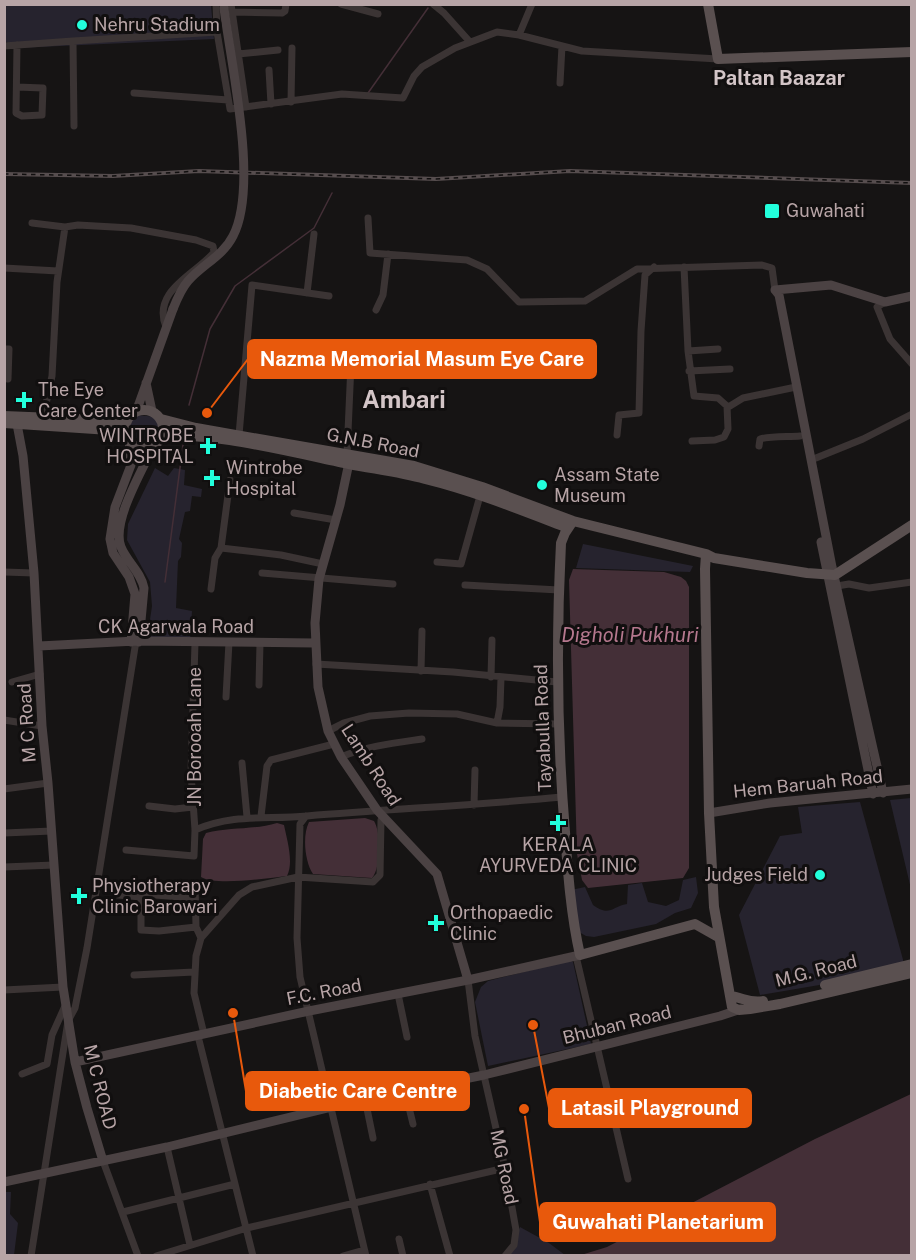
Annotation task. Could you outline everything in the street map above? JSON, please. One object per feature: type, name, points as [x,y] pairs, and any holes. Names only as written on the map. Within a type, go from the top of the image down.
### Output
[{"type":"main road","points":[[708,4],[718,59],[912,52]]},
{"type":"main road","points":[[4,416],[43,418],[127,431],[142,448],[157,443],[164,429],[156,415],[146,410],[136,412],[127,431]]},
{"type":"main road","name":"G.N.B Road","points":[[156,415],[186,426],[349,457],[571,524]]},
{"type":"main road","points":[[4,423],[127,431]]},
{"type":"main road","name":"G.N.B Road","points":[[157,443],[169,436],[179,435],[231,440],[414,466],[482,487],[571,524]]},
{"type":"main road","points":[[571,524],[709,558],[833,579],[912,525]]},
{"type":"main road","name":"Tayabulla Road","points":[[571,524],[561,543],[557,682],[562,797],[572,923],[578,956]]},
{"type":"main road","points":[[709,558],[709,813],[714,907],[732,1006],[739,1010],[780,1004],[912,972]]},
{"type":"main road","points":[[578,956],[695,924],[714,907]]},
{"type":"main road","points":[[695,924],[718,937]]},
{"type":"main road","name":"M.G. Road","points":[[730,996],[739,996],[749,1002],[756,1002],[912,964]]},
{"type":"street","points":[[225,7],[282,13],[286,4]]},
{"type":"street","points":[[341,4],[378,14]]},
{"type":"street","points":[[432,4],[444,13],[470,42]]},
{"type":"street","points":[[519,35],[532,4]]},
{"type":"street","points":[[225,7],[217,32],[230,109],[342,94],[403,98],[414,76],[422,67],[455,48],[497,32],[519,35],[582,51],[718,59]]},
{"type":"street","points":[[225,7],[238,54],[246,107]]},
{"type":"street","points":[[136,412],[173,309],[187,282],[219,255],[232,237],[243,206],[241,130],[225,7]]},
{"type":"street","points":[[4,46],[217,32]]},
{"type":"street","points":[[73,41],[74,126]]},
{"type":"street","points":[[17,45],[16,113],[42,115],[43,88],[17,87]]},
{"type":"street","points":[[560,82],[562,46]]},
{"type":"street","points":[[291,102],[292,48]]},
{"type":"street","points":[[238,54],[278,50]]},
{"type":"street","points":[[269,70],[271,104]]},
{"type":"street","points":[[134,93],[228,100]]},
{"type":"street","points":[[368,218],[370,253],[467,260],[486,269],[519,302],[585,301],[637,268],[757,264],[767,266],[774,273],[775,290],[779,295],[801,435],[878,793]]},
{"type":"street","points":[[32,224],[131,228],[196,240],[213,246],[214,252],[188,273],[171,291],[164,311],[166,327]]},
{"type":"street","points":[[43,418],[52,376],[58,271],[65,227]]},
{"type":"street","points":[[307,293],[314,234]]},
{"type":"street","points":[[376,310],[383,295],[388,254]]},
{"type":"street","points":[[617,435],[620,415],[639,413],[645,275],[654,267]]},
{"type":"street","points":[[684,267],[689,371],[694,396],[718,398],[727,406],[728,429],[724,437],[715,440],[692,441]]},
{"type":"street","points":[[4,268],[58,271]]},
{"type":"street","points":[[239,435],[252,285],[329,296]]},
{"type":"street","points":[[775,290],[831,285],[885,302]]},
{"type":"street","points":[[912,296],[877,306],[890,339],[912,364]]},
{"type":"street","points":[[4,350],[9,349],[8,378],[4,378]]},
{"type":"street","points":[[688,351],[718,349]]},
{"type":"street","points":[[246,356],[270,358]]},
{"type":"street","points":[[349,457],[351,364]]},
{"type":"street","points":[[689,371],[730,369]]},
{"type":"street","points":[[146,383],[156,415]]},
{"type":"street","points":[[727,406],[735,405],[743,398],[794,388]]},
{"type":"street","points":[[794,388],[811,460],[833,579],[878,793]]},
{"type":"street","points":[[811,460],[863,439],[912,414]]},
{"type":"street","name":"M C Road","points":[[17,424],[23,456],[34,573],[42,726],[63,987],[68,1021]]},
{"type":"street","points":[[127,431],[131,465],[115,507],[110,540],[113,553],[129,577],[135,594],[135,642]]},
{"type":"street","points":[[759,446],[760,439],[801,435]]},
{"type":"street","points":[[32,1256],[68,1021],[75,1008],[85,958],[144,595],[143,582],[122,550],[120,536],[122,518],[157,443]]},
{"type":"street","name":"Lamb Road","points":[[349,457],[336,520],[319,579],[314,643],[318,687],[328,731],[341,757],[380,813],[437,874],[468,980],[475,1036],[484,1074]]},
{"type":"street","points":[[211,589],[216,558],[221,548],[230,480]]},
{"type":"street","points":[[436,562],[461,564],[480,496]]},
{"type":"street","points":[[294,513],[336,520]]},
{"type":"street","points":[[221,548],[281,555],[323,564]]},
{"type":"street","points":[[4,572],[34,573]]},
{"type":"street","points":[[262,573],[393,584]]},
{"type":"street","points":[[833,579],[869,588],[912,582]]},
{"type":"street","points":[[465,585],[559,590]]},
{"type":"street","points":[[421,671],[422,631]]},
{"type":"street","points":[[491,677],[492,640]]},
{"type":"street","name":"CK Agarwala Road","points":[[39,646],[135,642],[314,643]]},
{"type":"street","points":[[226,697],[229,642]]},
{"type":"street","name":"JN Borooah Lane","points":[[126,850],[194,856],[195,830],[191,773],[195,643]]},
{"type":"street","points":[[259,685],[260,643]]},
{"type":"street","points":[[316,664],[557,682]]},
{"type":"street","points":[[12,682],[40,674]]},
{"type":"street","points":[[497,723],[501,678]]},
{"type":"street","points":[[328,731],[344,723],[370,716],[409,714],[458,714],[497,723],[558,724]]},
{"type":"street","points":[[4,720],[42,726]]},
{"type":"street","points":[[341,757],[354,751],[387,743],[422,740]]},
{"type":"street","points":[[261,816],[267,766],[271,759],[334,744]]},
{"type":"street","points":[[242,764],[247,817]]},
{"type":"street","points":[[474,805],[475,770]]},
{"type":"street","points":[[4,789],[48,783]]},
{"type":"street","name":"Hem Baruah Road","points":[[709,813],[770,803],[912,789]]},
{"type":"street","points":[[195,830],[209,824],[247,817],[380,813],[562,797]]},
{"type":"street","points":[[149,806],[175,809],[194,807]]},
{"type":"street","points":[[253,1256],[221,1133],[194,993],[196,956],[201,938],[245,890],[298,877],[373,882],[380,875],[380,813]]},
{"type":"street","points":[[306,816],[300,824],[298,877],[297,941],[300,977],[365,1253],[342,1256]]},
{"type":"street","points":[[292,817],[300,824]]},
{"type":"street","points":[[4,833],[51,831]]},
{"type":"street","points":[[4,867],[54,866]]},
{"type":"street","points":[[195,884],[195,927],[201,938]]},
{"type":"street","points":[[195,898],[141,894],[141,930],[159,932],[195,927]]},
{"type":"street","points":[[118,895],[141,897]]},
{"type":"street","points":[[578,956],[628,1179]]},
{"type":"street","name":"F.C. Road","points":[[75,1062],[578,956]]},
{"type":"street","points":[[134,975],[194,972]]},
{"type":"street","points":[[4,990],[63,987]]},
{"type":"street","points":[[398,994],[407,1037]]},
{"type":"street","points":[[739,1010],[749,1002]]},
{"type":"street","points":[[22,1074],[47,1064],[52,1035],[65,1006]]},
{"type":"street","name":"Bhuban Road","points":[[4,1182],[484,1074],[739,1010]]},
{"type":"street","name":"M C ROAD","points":[[68,1021],[75,1062],[103,1161]]},
{"type":"street","name":"MG Road","points":[[484,1074],[516,1230],[514,1245],[505,1256]]},
{"type":"street","points":[[405,1090],[413,1124]]},
{"type":"street","points":[[365,1099],[373,1137]]},
{"type":"street","points":[[167,1147],[190,1245]]},
{"type":"street","points":[[103,1161],[138,1256]]},
{"type":"street","points":[[156,1256],[247,1228],[505,1168]]},
{"type":"street","points":[[123,1212],[235,1184]]},
{"type":"street","points":[[430,1184],[450,1256]]},
{"type":"street","points":[[399,1239],[404,1256]]},
{"type":"shaded area","name":"Nehru Stadium","points":[[4,5],[211,5],[214,39],[16,48],[5,41]]},
{"type":"shaded area","points":[[137,415],[156,417],[162,429],[160,436],[153,440],[144,440],[129,432],[128,424]]},
{"type":"shaded area","points":[[155,468],[168,476],[174,468],[185,470],[184,485],[202,489],[201,497],[192,496],[190,511],[185,512],[179,539],[182,543],[181,557],[178,561],[176,608],[192,611],[190,641],[147,640],[152,606],[150,582],[127,540],[128,524]]},
{"type":"shaded area","points":[[583,544],[693,566],[690,572],[576,568]]},
{"type":"shaded area","points":[[911,798],[911,889],[890,800]]},
{"type":"shaded area","name":"Judges Field","points":[[860,802],[905,967],[837,982],[760,995],[739,915],[780,836],[802,833],[798,807]]},
{"type":"shaded area","points":[[696,877],[698,893],[691,908],[675,913],[656,924],[594,937],[579,932],[571,890],[585,887],[593,905],[607,911],[627,904],[628,885],[642,883],[648,902],[666,906],[679,900],[683,880]]},
{"type":"shaded area","points":[[570,960],[573,962],[591,1044],[488,1066],[475,1002],[481,987],[488,981]]},
{"type":"shaded area","points":[[5,1192],[11,1192],[10,1214],[18,1223],[14,1255],[5,1255]]},
{"type":"shaded area","points":[[520,1227],[565,1255],[502,1256],[510,1251]]},
{"type":"water","name":"Digholi Pukhuri","points":[[573,569],[664,572],[681,577],[689,587],[689,868],[683,878],[588,888],[582,880],[577,854],[569,580]]},
{"type":"water","points":[[365,818],[374,821],[378,833],[377,866],[372,878],[313,874],[305,849],[309,822]]},
{"type":"water","points":[[277,823],[284,825],[288,844],[290,864],[287,876],[230,881],[208,880],[201,877],[203,839],[206,833]]},
{"type":"water","points":[[911,1094],[911,1255],[581,1255],[607,1247],[815,1139]]},
{"type":"waterway","points":[[368,93],[428,8]]},
{"type":"waterway","points":[[189,405],[210,329],[235,286],[314,228],[332,193]]},
{"type":"waterway","points":[[165,582],[183,445]]},
{"type":"railway","points":[[4,174],[113,176],[199,171],[436,179],[570,171],[912,183]]},
{"type":"place","name":"Nehru Stadium","points":[[82,25]]},
{"type":"place","name":"Guwahati","points":[[772,211]]},
{"type":"place","name":"The Eye Care Center","points":[[24,400]]},
{"type":"place","name":"Nazma Memorial Masum Eye Care","points":[[207,413]]},
{"type":"place","name":"WINTROBE HOSPITAL","points":[[208,446]]},
{"type":"place","name":"Wintrobe Hospital","points":[[212,478]]},
{"type":"place","name":"Assam State Museum","points":[[542,485]]},
{"type":"place","name":"KERALA AYURVEDA CLINIC","points":[[558,823]]},
{"type":"place","name":"Judges Field","points":[[820,875]]},
{"type":"place","name":"Physiotherapy Clinic Barowari","points":[[79,896]]},
{"type":"place","name":"Orthopaedic Clinic","points":[[436,923]]},
{"type":"place","name":"Diabetic Care Centre","points":[[233,1013]]},
{"type":"place","name":"Latasil Playground","points":[[533,1025]]},
{"type":"place","name":"Guwahati Planetarium","points":[[524,1109]]},
{"type":"district","name":"Paltan Baazar","points":[[779,78]]},
{"type":"district","name":"Ambari","points":[[404,400]]}]
